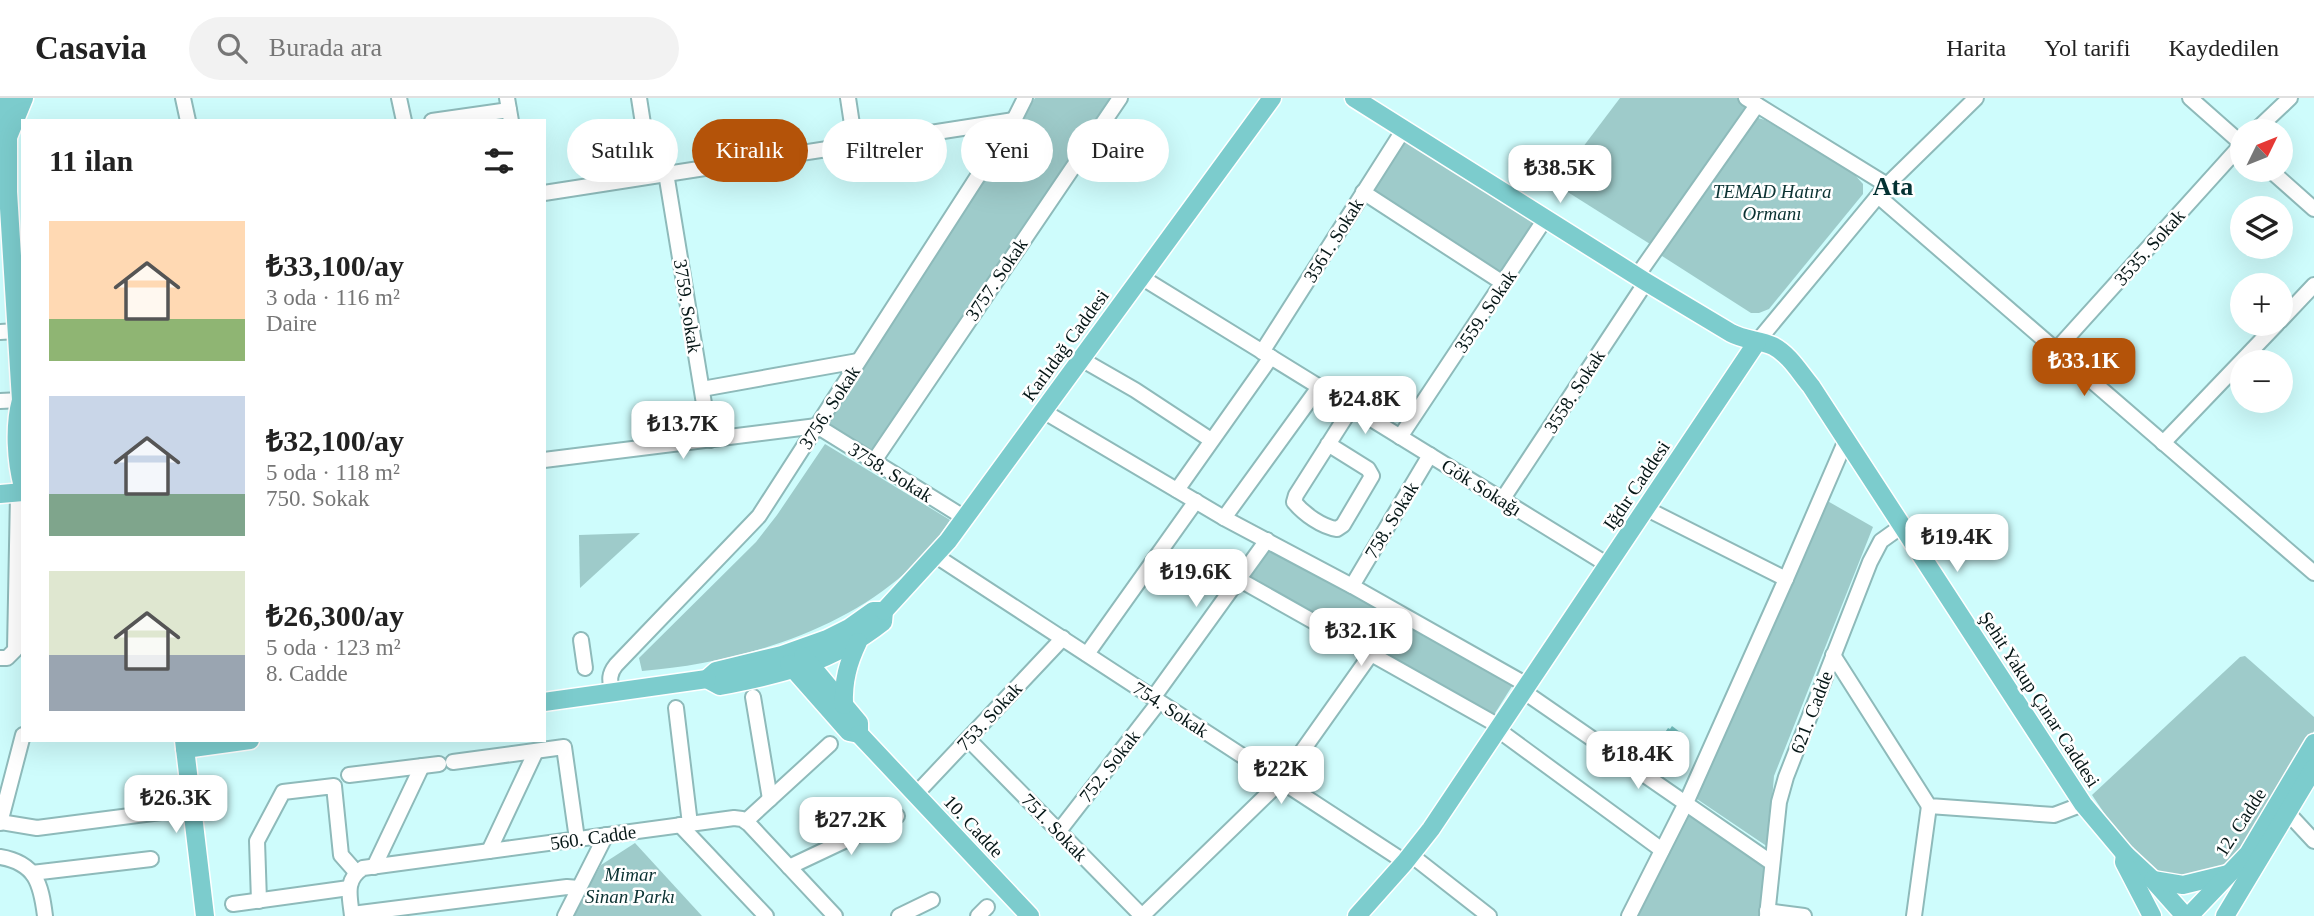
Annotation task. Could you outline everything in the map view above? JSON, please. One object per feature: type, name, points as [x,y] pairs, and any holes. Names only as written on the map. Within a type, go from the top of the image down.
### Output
[{"type":"main road","points":[[8,137],[4,124],[9,98]]},
{"type":"main road","points":[[21,396],[9,332],[12,267],[4,192],[8,137],[24,98]]},
{"type":"main road","name":"Karlıdağ Caddesi","points":[[546,702],[707,680],[716,671],[796,660],[858,642],[883,622],[884,611],[936,556],[965,518],[1272,98]]},
{"type":"main road","name":"Şehit Yakup Çınar Caddesi","points":[[1354,98],[1731,333],[1742,339],[1776,347],[1787,356],[1811,386],[2083,804],[2125,854]]},
{"type":"main road","name":"Iğdır Caddesi","points":[[1357,916],[1408,858],[1757,342]]},
{"type":"main road","points":[[16,492],[19,474],[17,415],[21,404]]},
{"type":"main road","name":"Karlıdağ Caddesi","points":[[796,660],[873,611],[884,611]]},
{"type":"main road","points":[[844,705],[846,672],[858,642]]},
{"type":"main road","name":"10. Cadde","points":[[796,660],[844,705],[859,723],[859,734]]},
{"type":"main road","name":"10. Cadde","points":[[796,660],[849,732],[859,734],[1030,916]]},
{"type":"main road","points":[[205,916],[185,744],[218,742]]},
{"type":"main road","name":"12. Cadde","points":[[2187,916],[2248,854],[2314,743]]},
{"type":"main road","name":"12. Cadde","points":[[2225,916],[2314,768]]},
{"type":"main road","points":[[2152,916],[2124,862],[2125,854],[2132,858],[2187,916]]},
{"type":"main road","points":[[2153,880],[2183,885],[2232,873]]},
{"type":"street","points":[[183,98],[188,119]]},
{"type":"street","points":[[399,98],[404,119]]},
{"type":"street","points":[[639,98],[642,119]]},
{"type":"street","points":[[848,98],[851,119]]},
{"type":"street","name":"3756. Sokak","points":[[1014,119],[1025,98]]},
{"type":"street","name":"3757. Sokak","points":[[874,461],[1120,98]]},
{"type":"street","name":"Iğdır Caddesi","points":[[1757,342],[1882,191],[1976,98]]},
{"type":"street","points":[[2190,98],[2230,133]]},
{"type":"street","points":[[2268,119],[2290,98]]},
{"type":"street","points":[[1752,102],[1882,191],[2056,350],[2312,566]]},
{"type":"street","name":"3558. Sokak","points":[[1502,500],[1752,102]]},
{"type":"street","points":[[446,119],[509,110]]},
{"type":"street","name":"3561. Sokak","points":[[1177,489],[1267,355],[1363,192],[1404,129]]},
{"type":"street","points":[[678,171],[822,149]]},
{"type":"street","name":"3535. Sokak","points":[[2056,350],[2230,157]]},
{"type":"street","points":[[546,192],[607,182]]},
{"type":"street","name":"3759. Sokak","points":[[668,182],[710,440]]},
{"type":"street","name":"3756. Sokak","points":[[612,693],[610,672],[759,516],[974,182]]},
{"type":"street","points":[[2284,182],[2314,209]]},
{"type":"street","points":[[1363,192],[1503,283]]},
{"type":"street","name":"3559. Sokak","points":[[1401,437],[1545,219]]},
{"type":"street","name":"Gök Sokağı","points":[[1141,277],[1608,565]]},
{"type":"street","points":[[2293,307],[2314,285]]},
{"type":"street","points":[[2163,443],[2266,336]]},
{"type":"street","points":[[1082,359],[1211,440]]},
{"type":"street","points":[[702,389],[858,361]]},
{"type":"street","points":[[1224,518],[1319,387]]},
{"type":"street","points":[[0,401],[21,401]]},
{"type":"street","points":[[1328,444],[1368,469],[1372,475],[1343,525],[1337,529],[1330,528],[1307,514],[1294,502],[1296,495],[1328,444],[1352,407]]},
{"type":"street","points":[[1043,411],[1224,518],[1352,586],[1525,688],[1772,863]]},
{"type":"street","points":[[546,460],[817,426]]},
{"type":"street","name":"3758. Sokak","points":[[817,426],[965,518]]},
{"type":"street","points":[[1629,916],[1686,803],[1846,440]]},
{"type":"street","name":"758. Sokak","points":[[1352,586],[1430,455]]},
{"type":"street","points":[[0,658],[8,658],[15,650],[16,492]]},
{"type":"street","points":[[1087,654],[1196,501]]},
{"type":"street","points":[[1645,508],[1786,579]]},
{"type":"street","name":"621. Cadde","points":[[1767,913],[1782,789],[1877,548],[1888,535],[1902,526]]},
{"type":"street","name":"752. Sokak","points":[[1059,831],[1156,700],[1267,540]]},
{"type":"street","name":"754. Sokak","points":[[936,556],[1281,781],[1408,858],[1489,916]]},
{"type":"street","points":[[1240,580],[1498,728],[1662,850]]},
{"type":"street","name":"753. Sokak","points":[[916,794],[1063,639]]},
{"type":"street","points":[[581,640],[584,668]]},
{"type":"street","points":[[1142,916],[1281,781],[1371,654]]},
{"type":"street","points":[[1833,655],[1929,807],[1914,916]]},
{"type":"street","points":[[752,697],[770,799]]},
{"type":"street","points":[[676,708],[685,824],[766,916]]},
{"type":"street","name":"751. Sokak","points":[[968,739],[1142,916]]},
{"type":"street","points":[[21,742],[0,822],[37,828],[192,808]]},
{"type":"street","points":[[830,744],[746,821],[835,916]]},
{"type":"street","points":[[349,775],[564,747],[577,839]]},
{"type":"street","points":[[489,851],[536,751]]},
{"type":"street","points":[[374,867],[422,766]]},
{"type":"street","points":[[259,901],[257,841],[283,792],[334,786],[341,855],[356,872],[349,888],[352,915],[567,887],[579,888]]},
{"type":"street","points":[[1929,807],[2054,815],[2083,804]]},
{"type":"street","points":[[2287,812],[2314,841]]},
{"type":"street","points":[[789,867],[897,816]]},
{"type":"street","name":"560. Cadde","points":[[356,872],[363,868],[685,824],[734,818],[746,821]]},
{"type":"street","points":[[565,916],[606,835]]},
{"type":"street","points":[[0,857],[15,861],[32,873],[42,893],[45,916]]},
{"type":"street","points":[[32,873],[151,859]]},
{"type":"street","points":[[233,904],[349,888]]},
{"type":"street","points":[[900,916],[932,900]]},
{"type":"street","points":[[1767,913],[1804,916]]},
{"type":"green space","points":[[1035,98],[1112,98],[1097,119],[1067,119],[1067,163],[873,457],[826,428],[982,182],[1053,182],[1053,119],[1022,119]]},
{"type":"green space","points":[[1620,98],[1737,98],[1745,107],[1650,244],[1555,184]]},
{"type":"green space","name":"TEMAD Hatıra Ormanı","points":[[1758,118],[1854,174],[1863,184],[1863,194],[1769,309],[1751,313],[1662,256],[1660,250],[1752,119]]},
{"type":"green space","points":[[1406,138],[1535,222],[1501,275],[1372,191]]},
{"type":"green space","points":[[825,444],[950,520],[929,552],[878,594],[816,629],[747,653],[642,671],[639,658],[756,542]]},
{"type":"green space","points":[[1824,499],[1873,527],[1774,776],[1768,847],[1694,797]]},
{"type":"green space","points":[[640,533],[580,588],[579,535]]},
{"type":"green space","points":[[1271,547],[1514,683],[1492,718],[1249,579]]},
{"type":"green space","points":[[2245,656],[2314,717],[2314,731],[2244,846],[2227,863],[2189,880],[2159,876],[2125,844],[2092,795],[2240,657]]},
{"type":"green space","points":[[1691,809],[1767,863],[1761,916],[1635,916]]},
{"type":"green space","name":"Mimar Sinan Parkı","points":[[635,843],[702,916],[572,916],[601,865]]},
{"type":"water","points":[[1672,726],[1680,732],[1680,736],[1664,759],[1652,751]]},
{"type":"district","name":"Ata","points":[[1893,186]]}]
